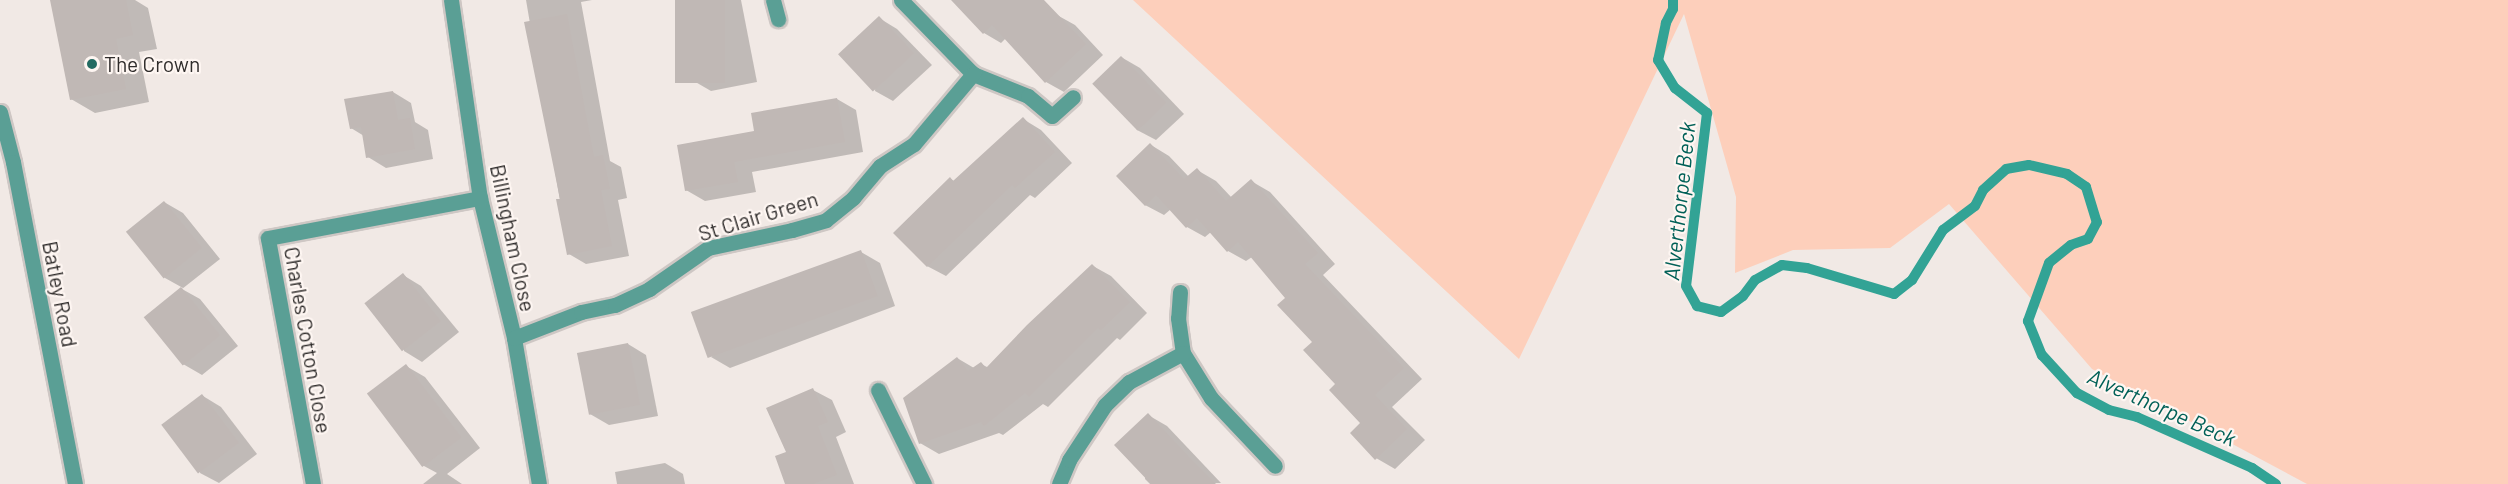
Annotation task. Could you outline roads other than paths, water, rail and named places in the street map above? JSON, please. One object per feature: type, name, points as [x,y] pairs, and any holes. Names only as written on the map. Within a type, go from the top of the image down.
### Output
[{"type":"street","name":"Billingham Close","points":[[451,0],[480,198],[514,338],[539,484]]},
{"type":"street","points":[[773,0],[778,19]]},
{"type":"street","points":[[901,0],[973,74],[1028,96],[1052,117],[1073,97]]},
{"type":"street","name":"St Clair Green","points":[[514,338],[581,312],[615,305],[649,288],[708,248],[792,230],[826,220],[853,198],[880,166],[914,144],[973,74]]},
{"type":"street","name":"Batley Road","points":[[0,112],[13,162],[75,484]]},
{"type":"street","name":"Charles Cotton Close","points":[[313,484],[268,238],[480,198]]},
{"type":"street","points":[[1180,292],[1178,318],[1182,353],[1211,398],[1275,466]]},
{"type":"street","points":[[1059,484],[1069,460],[1105,405],[1129,382],[1182,353]]},
{"type":"street","points":[[878,390],[923,483]]},
{"type":"waterway","name":"Alverthorpe Beck","points":[[1673,0],[1673,9],[1666,23],[1658,60],[1675,88],[1707,113],[1686,286],[1697,306],[1721,312],[1743,296],[1755,280],[1782,265],[1807,268],[1894,294],[1912,280],[1943,230],[1975,206],[1983,190],[2006,169],[2029,165],[2067,174],[2086,187],[2097,222],[2088,239],[2071,245],[2049,263],[2028,321],[2042,355],[2077,393],[2109,410],[2137,417],[2252,468],[2276,484]]},
{"type":"place","name":"The Crown","points":[[92,64]]}]
